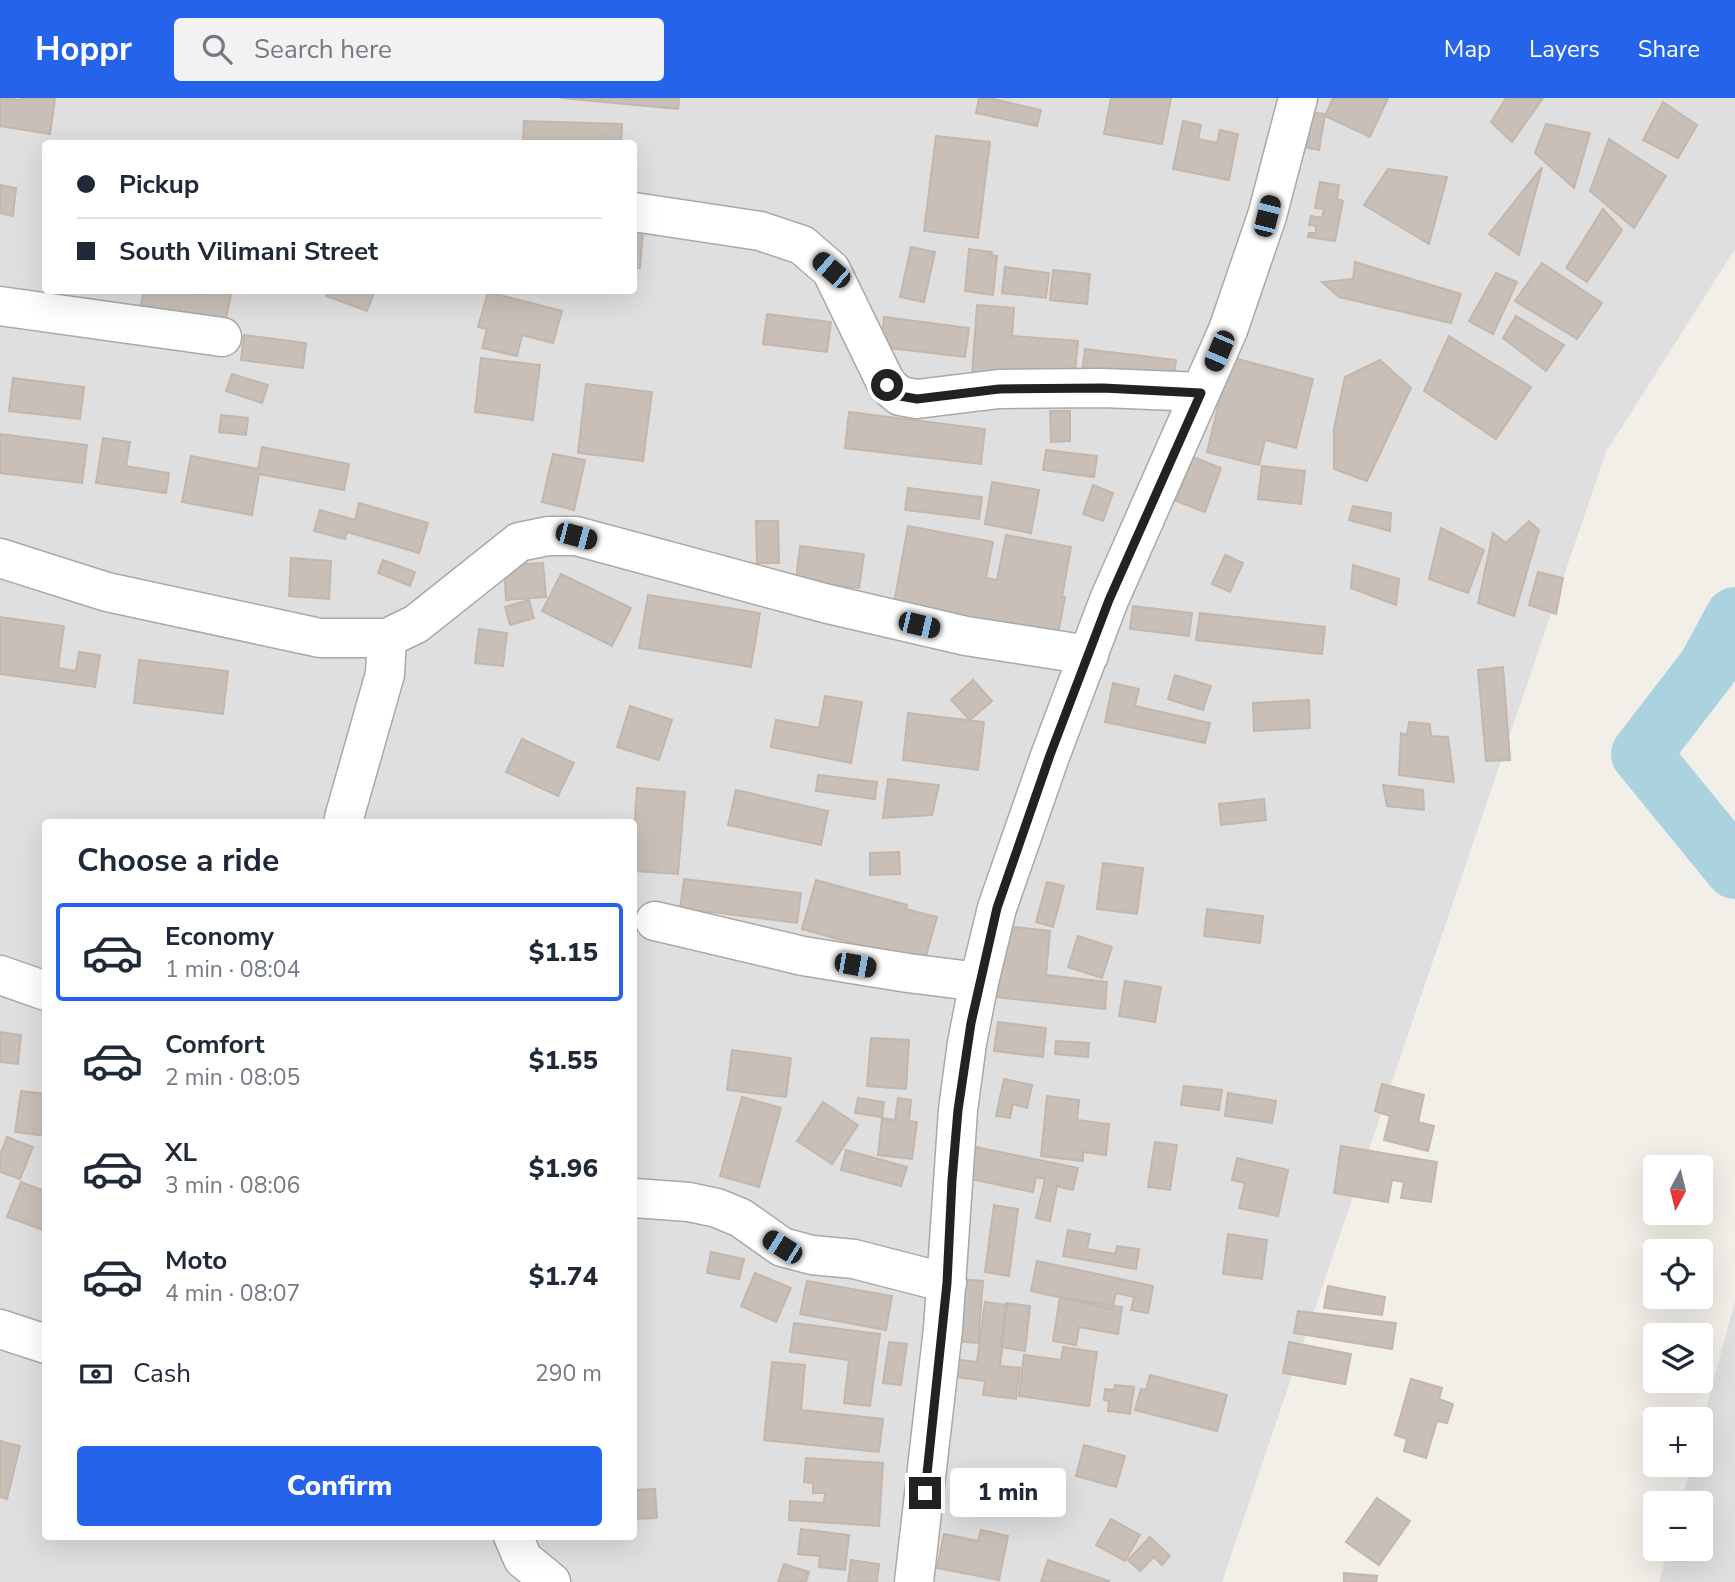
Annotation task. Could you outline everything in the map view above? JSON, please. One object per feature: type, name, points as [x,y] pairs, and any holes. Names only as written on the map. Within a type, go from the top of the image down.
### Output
[{"type":"street","points":[[914,1582],[947,1283],[958,1110],[967,1043],[997,908],[1050,755],[1109,600],[1201,393],[1247,279],[1267,216],[1298,98]]},
{"type":"street","points":[[637,212],[760,231],[802,245],[831,270],[887,385],[900,396],[917,399],[999,389],[1051,388],[1201,393]]},
{"type":"street","points":[[0,306],[222,337]]},
{"type":"street","points":[[0,558],[107,592],[320,638],[387,638],[415,624],[519,542],[576,536],[824,603],[914,624],[966,636],[1089,655]]},
{"type":"street","points":[[344,818],[385,674],[387,638]]},
{"type":"street","points":[[655,921],[803,956],[979,982]]},
{"type":"street","points":[[0,975],[42,990]]},
{"type":"street","points":[[637,1198],[689,1202],[717,1208],[741,1218],[782,1247],[812,1255],[854,1259],[947,1283]]},
{"type":"street","points":[[0,1329],[42,1343]]},
{"type":"street","points":[[515,1540],[523,1559],[551,1582]]},
{"type":"shaded area","points":[[0,98],[1735,98],[1735,249],[1606,452],[1222,1582],[0,1582]]},
{"type":"shaded area","points":[[1735,1301],[1735,1582],[1659,1582],[1665,1561],[1713,1561],[1713,1491],[1684,1491],[1688,1477],[1713,1477],[1713,1407],[1706,1407],[1710,1393],[1713,1393],[1713,1383]]},
{"type":"building","points":[[0,98],[55,98],[50,134],[0,126]]},
{"type":"building","points":[[561,98],[679,98],[678,109]]},
{"type":"building","points":[[979,98],[1041,110],[1037,126],[976,113]]},
{"type":"building","points":[[1111,98],[1171,98],[1162,144],[1104,134]]},
{"type":"building","points":[[1333,98],[1388,98],[1370,137],[1325,116]]},
{"type":"building","points":[[1506,98],[1543,98],[1512,142],[1491,122]]},
{"type":"building","points":[[1663,102],[1697,125],[1678,158],[1643,140]]},
{"type":"building","points":[[1304,111],[1325,114],[1319,150],[1298,146]]},
{"type":"building","points":[[524,121],[622,124],[621,140],[523,140]]},
{"type":"building","points":[[1183,121],[1201,125],[1198,139],[1217,143],[1220,130],[1238,134],[1229,180],[1173,169]]},
{"type":"building","points":[[1546,124],[1590,133],[1574,188],[1535,153]]},
{"type":"building","points":[[936,136],[990,142],[978,238],[924,231]]},
{"type":"building","points":[[1609,139],[1666,176],[1634,228],[1590,191]]},
{"type":"building","points":[[1542,167],[1519,255],[1489,234]]},
{"type":"building","points":[[1388,169],[1447,177],[1429,244],[1364,205]]},
{"type":"building","points":[[1320,182],[1339,185],[1337,199],[1343,201],[1335,241],[1308,237],[1309,233],[1316,233],[1316,226],[1309,225],[1311,216],[1322,218],[1324,209],[1315,208]]},
{"type":"building","points":[[0,185],[16,188],[13,216],[0,213]]},
{"type":"building","points":[[1603,209],[1622,230],[1587,282],[1566,268]]},
{"type":"building","points":[[637,229],[643,230],[640,268],[637,268]]},
{"type":"building","points":[[911,247],[935,252],[924,302],[900,297]]},
{"type":"building","points":[[969,249],[992,252],[991,255],[997,256],[993,295],[965,291]]},
{"type":"building","points":[[1355,262],[1461,294],[1451,323],[1339,297],[1322,282],[1353,279]]},
{"type":"building","points":[[1542,263],[1602,303],[1577,339],[1515,301]]},
{"type":"building","points":[[1005,267],[1049,273],[1046,298],[1002,293]]},
{"type":"building","points":[[1053,270],[1090,274],[1087,304],[1050,300]]},
{"type":"building","points":[[1496,273],[1517,282],[1493,334],[1469,321]]},
{"type":"building","points":[[143,294],[231,294],[224,328],[140,308]]},
{"type":"building","points":[[327,294],[373,294],[367,311],[326,296]]},
{"type":"building","points":[[487,294],[562,311],[553,343],[522,335],[517,356],[482,348],[487,329],[478,327]]},
{"type":"building","points":[[977,305],[1014,308],[1012,336],[1078,341],[1074,381],[972,374]]},
{"type":"building","points":[[767,314],[831,322],[827,352],[763,344]]},
{"type":"building","points":[[1516,316],[1564,345],[1546,371],[1503,338]]},
{"type":"building","points":[[884,317],[969,328],[965,357],[881,347]]},
{"type":"building","points":[[244,335],[306,343],[303,368],[241,360]]},
{"type":"building","points":[[1449,336],[1531,387],[1496,439],[1424,391]]},
{"type":"building","points":[[1085,349],[1176,360],[1173,385],[1082,374]]},
{"type":"building","points":[[1230,357],[1313,379],[1296,448],[1265,440],[1259,465],[1207,452]]},
{"type":"building","points":[[481,358],[540,365],[533,420],[475,412]]},
{"type":"building","points":[[1380,360],[1411,388],[1367,481],[1334,469],[1334,428],[1345,377]]},
{"type":"building","points":[[232,374],[268,385],[262,403],[226,391]]},
{"type":"building","points":[[13,378],[84,387],[80,419],[9,411]]},
{"type":"building","points":[[586,384],[652,392],[643,461],[578,453]]},
{"type":"building","points":[[1050,411],[1070,411],[1070,441],[1051,442]]},
{"type":"building","points":[[849,412],[985,429],[981,464],[845,448]]},
{"type":"building","points":[[221,415],[248,418],[246,435],[219,432]]},
{"type":"building","points":[[0,434],[87,445],[82,483],[0,473]]},
{"type":"building","points":[[103,438],[130,442],[126,466],[169,473],[166,493],[96,483]]},
{"type":"building","points":[[262,447],[349,464],[344,490],[259,474],[252,515],[182,502],[191,456],[258,469]]},
{"type":"building","points":[[1046,450],[1097,456],[1094,477],[1043,470]]},
{"type":"building","points":[[553,454],[585,460],[574,510],[542,502]]},
{"type":"building","points":[[1193,457],[1221,468],[1205,512],[1176,501]]},
{"type":"building","points":[[1262,466],[1305,471],[1301,504],[1258,499]]},
{"type":"building","points":[[992,482],[1039,490],[1031,533],[985,524]]},
{"type":"building","points":[[1093,485],[1113,493],[1103,521],[1083,514]]},
{"type":"building","points":[[908,488],[982,497],[979,519],[905,510]]},
{"type":"building","points":[[359,503],[428,523],[419,553],[347,532],[345,539],[314,531],[320,510],[355,520]]},
{"type":"building","points":[[1353,506],[1391,513],[1390,531],[1349,520]]},
{"type":"building","points":[[756,521],[778,521],[779,563],[757,563]]},
{"type":"building","points":[[1529,521],[1539,530],[1514,616],[1478,603],[1493,533],[1506,543]]},
{"type":"building","points":[[908,526],[993,542],[986,578],[997,580],[1006,535],[1071,547],[1057,639],[893,609]]},
{"type":"building","points":[[1441,528],[1484,550],[1468,593],[1429,579]]},
{"type":"building","points":[[800,546],[864,554],[859,588],[796,580]]},
{"type":"building","points":[[1225,555],[1243,563],[1230,592],[1212,584]]},
{"type":"building","points":[[291,558],[331,561],[329,599],[289,596]]},
{"type":"building","points":[[383,560],[415,572],[410,586],[378,573]]},
{"type":"building","points":[[543,563],[546,597],[506,600],[504,565]]},
{"type":"building","points":[[1353,565],[1399,579],[1396,605],[1351,588]]},
{"type":"building","points":[[1538,572],[1563,578],[1556,614],[1529,605]]},
{"type":"building","points":[[561,574],[631,608],[612,646],[542,611]]},
{"type":"building","points":[[648,595],[760,613],[751,667],[639,648]]},
{"type":"building","points":[[529,600],[534,618],[510,625],[505,607]]},
{"type":"building","points":[[1133,606],[1192,613],[1189,636],[1130,629]]},
{"type":"building","points":[[1200,613],[1325,627],[1322,654],[1196,640]]},
{"type":"building","points":[[0,617],[64,626],[58,668],[76,671],[79,652],[100,655],[95,687],[0,674]]},
{"type":"building","points":[[479,629],[507,633],[503,666],[475,663]]},
{"type":"building","points":[[139,660],[228,671],[223,714],[134,703]]},
{"type":"building","points":[[1503,667],[1510,760],[1486,761],[1478,670]]},
{"type":"building","points":[[1175,675],[1211,686],[1203,710],[1168,699]]},
{"type":"building","points":[[973,680],[992,701],[970,720],[951,700]]},
{"type":"building","points":[[1113,683],[1139,689],[1135,706],[1210,723],[1205,743],[1105,722]]},
{"type":"building","points":[[825,696],[862,702],[851,763],[771,747],[776,720],[819,728]]},
{"type":"building","points":[[1309,700],[1310,728],[1254,731],[1253,703]]},
{"type":"building","points":[[630,706],[672,720],[659,760],[617,747]]},
{"type":"building","points":[[908,713],[984,722],[978,770],[903,760]]},
{"type":"building","points":[[1409,722],[1430,724],[1431,736],[1448,737],[1454,782],[1399,775],[1401,733],[1407,735]]},
{"type":"building","points":[[522,739],[574,763],[558,796],[506,772]]},
{"type":"building","points":[[818,775],[877,782],[875,799],[816,791]]},
{"type":"building","points":[[888,779],[939,785],[932,815],[883,818]]},
{"type":"building","points":[[1383,785],[1423,790],[1424,810],[1387,806]]},
{"type":"building","points":[[637,788],[685,792],[678,874],[637,871],[637,819],[635,819]]},
{"type":"building","points":[[736,790],[828,811],[821,845],[728,825]]},
{"type":"building","points":[[1264,799],[1266,820],[1221,825],[1219,804]]},
{"type":"building","points":[[899,852],[900,874],[870,875],[870,853]]},
{"type":"building","points":[[1103,863],[1143,868],[1137,914],[1097,909]]},
{"type":"building","points":[[684,879],[801,893],[797,923],[680,908]]},
{"type":"building","points":[[816,880],[907,905],[906,909],[937,917],[924,963],[802,929]]},
{"type":"building","points":[[1047,882],[1064,886],[1053,927],[1036,922]]},
{"type":"building","points":[[1207,909],[1263,916],[1260,943],[1204,936]]},
{"type":"building","points":[[1004,926],[1050,931],[1046,975],[1107,982],[1105,1009],[996,997]]},
{"type":"building","points":[[1078,936],[1112,947],[1102,978],[1068,967]]},
{"type":"building","points":[[1125,981],[1161,987],[1155,1022],[1119,1016]]},
{"type":"building","points":[[998,1022],[1046,1028],[1043,1057],[994,1051]]},
{"type":"building","points":[[0,1032],[21,1035],[18,1064],[0,1062]]},
{"type":"building","points":[[871,1038],[909,1040],[906,1089],[867,1086]]},
{"type":"building","points":[[1056,1041],[1089,1043],[1088,1057],[1055,1054]]},
{"type":"building","points":[[732,1050],[791,1058],[786,1097],[727,1090]]},
{"type":"building","points":[[1004,1079],[1032,1085],[1027,1108],[1013,1104],[1010,1118],[996,1116]]},
{"type":"building","points":[[1382,1084],[1424,1095],[1418,1122],[1434,1126],[1428,1151],[1384,1140],[1390,1116],[1375,1111]]},
{"type":"building","points":[[1184,1086],[1222,1090],[1219,1110],[1181,1105]]},
{"type":"building","points":[[21,1091],[42,1094],[42,1135],[15,1132]]},
{"type":"building","points":[[1228,1093],[1276,1101],[1272,1123],[1225,1116]]},
{"type":"building","points":[[1047,1096],[1079,1100],[1077,1120],[1109,1124],[1106,1155],[1083,1152],[1083,1161],[1041,1156]]},
{"type":"building","points":[[742,1097],[781,1108],[759,1187],[720,1176]]},
{"type":"building","points":[[858,1098],[884,1102],[882,1117],[855,1113]]},
{"type":"building","points":[[898,1098],[911,1100],[909,1121],[917,1122],[912,1159],[878,1155],[882,1118],[895,1120]]},
{"type":"building","points":[[823,1102],[858,1125],[832,1164],[797,1141]]},
{"type":"building","points":[[7,1137],[33,1147],[20,1179],[0,1172],[0,1155]]},
{"type":"building","points":[[1155,1142],[1177,1145],[1170,1190],[1148,1187]]},
{"type":"building","points":[[1341,1146],[1437,1162],[1431,1202],[1401,1198],[1404,1182],[1392,1180],[1388,1202],[1334,1193]]},
{"type":"building","points":[[976,1147],[1078,1168],[1073,1190],[1057,1186],[1050,1221],[1036,1218],[1045,1179],[1036,1177],[1033,1192],[970,1179]]},
{"type":"building","points":[[846,1150],[907,1167],[901,1186],[841,1170]]},
{"type":"building","points":[[1237,1158],[1288,1170],[1278,1216],[1239,1208],[1245,1183],[1232,1180]]},
{"type":"building","points":[[21,1182],[42,1190],[42,1230],[7,1217]]},
{"type":"building","points":[[994,1205],[1018,1209],[1009,1276],[985,1272]]},
{"type":"building","points":[[1068,1230],[1090,1234],[1087,1249],[1115,1254],[1117,1246],[1139,1249],[1136,1269],[1063,1256]]},
{"type":"building","points":[[1228,1234],[1267,1240],[1262,1279],[1223,1274]]},
{"type":"building","points":[[711,1252],[744,1259],[739,1279],[707,1273]]},
{"type":"building","points":[[1037,1261],[1153,1286],[1148,1313],[1131,1310],[1134,1297],[1116,1293],[1112,1309],[1031,1291]]},
{"type":"building","points":[[755,1273],[791,1288],[776,1322],[741,1306]]},
{"type":"building","points":[[957,1279],[983,1281],[978,1343],[953,1341]]},
{"type":"building","points":[[807,1281],[892,1296],[886,1330],[800,1314]]},
{"type":"building","points":[[1328,1286],[1385,1297],[1382,1315],[1324,1308]]},
{"type":"building","points":[[1060,1297],[1122,1307],[1118,1334],[1079,1327],[1076,1345],[1053,1341]]},
{"type":"building","points":[[985,1302],[1007,1305],[1000,1366],[1020,1368],[1016,1399],[983,1395],[985,1381],[942,1375],[944,1358],[977,1362]]},
{"type":"building","points":[[1006,1303],[1030,1306],[1025,1351],[1000,1347]]},
{"type":"building","points":[[1298,1311],[1396,1323],[1392,1349],[1294,1333]]},
{"type":"building","points":[[794,1323],[880,1334],[870,1406],[844,1403],[849,1360],[790,1352]]},
{"type":"building","points":[[889,1342],[907,1344],[901,1385],[883,1383]]},
{"type":"building","points":[[1289,1342],[1351,1354],[1345,1384],[1283,1373]]},
{"type":"building","points":[[1063,1347],[1097,1352],[1089,1406],[1019,1396],[1024,1355],[1061,1360]]},
{"type":"building","points":[[772,1362],[805,1365],[801,1410],[883,1419],[879,1452],[764,1440]]},
{"type":"building","points":[[1150,1375],[1227,1395],[1217,1431],[1135,1410],[1141,1389],[1146,1390]]},
{"type":"building","points":[[1411,1379],[1442,1388],[1439,1399],[1453,1404],[1447,1423],[1437,1421],[1426,1458],[1404,1451],[1407,1439],[1395,1435]]},
{"type":"building","points":[[1115,1385],[1134,1387],[1130,1414],[1108,1411],[1109,1401],[1104,1400],[1105,1389],[1114,1390]]},
{"type":"building","points":[[0,1441],[20,1446],[7,1499],[0,1497]]},
{"type":"building","points":[[1084,1445],[1125,1456],[1116,1487],[1076,1476]]},
{"type":"building","points":[[806,1458],[883,1463],[879,1526],[789,1520],[790,1501],[824,1503],[825,1493],[813,1493],[813,1483],[804,1482]]},
{"type":"building","points":[[655,1489],[657,1518],[637,1519],[637,1490]]},
{"type":"building","points":[[1377,1498],[1410,1521],[1379,1565],[1346,1542]]},
{"type":"building","points":[[1111,1519],[1140,1535],[1125,1561],[1096,1545]]},
{"type":"building","points":[[801,1529],[849,1535],[845,1570],[819,1567],[820,1556],[798,1554]]},
{"type":"building","points":[[981,1530],[1008,1536],[999,1580],[937,1568],[944,1534],[978,1541]]},
{"type":"building","points":[[1150,1537],[1170,1556],[1162,1565],[1154,1557],[1140,1571],[1128,1560]]},
{"type":"building","points":[[851,1560],[879,1564],[877,1582],[848,1582]]},
{"type":"building","points":[[1048,1560],[1109,1581],[1041,1582]]},
{"type":"building","points":[[784,1564],[809,1572],[806,1582],[778,1582]]},
{"type":"building","points":[[1344,1573],[1377,1576],[1376,1582],[1344,1582]]},
{"type":"waterway","points":[[1735,617],[1708,667],[1641,754],[1735,869]]},
{"type":"route","points":[[887,385],[900,396],[917,399],[999,389],[1103,388],[1201,393],[1109,600],[1050,755],[997,908],[967,1043],[958,1110],[947,1283],[925,1493]]}]
